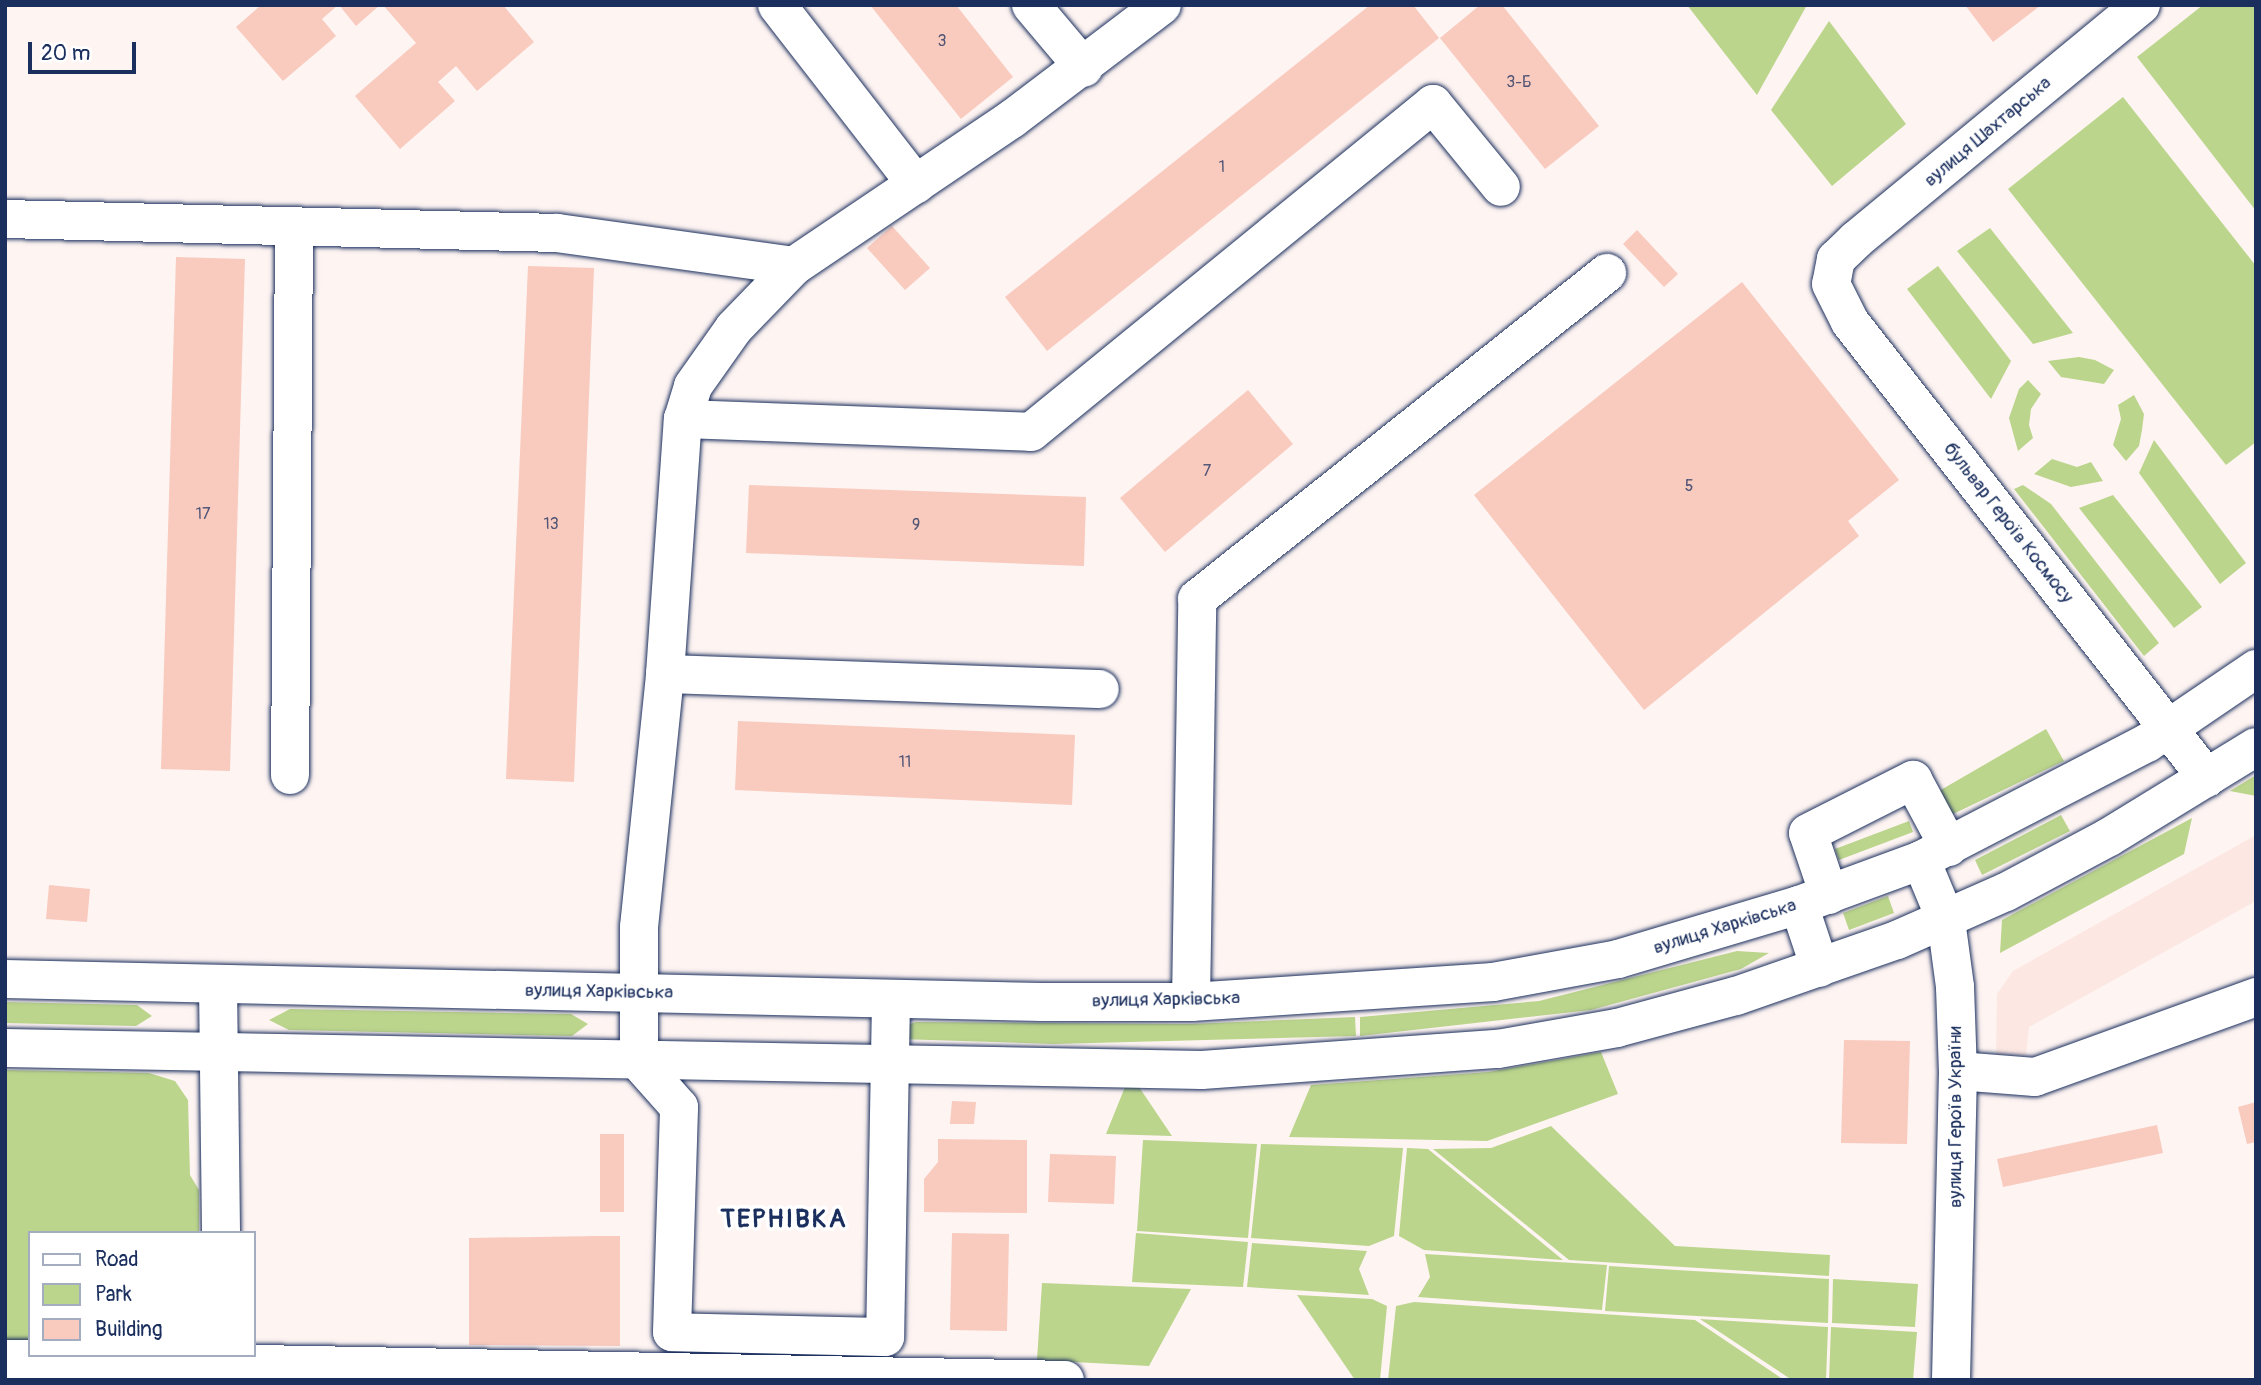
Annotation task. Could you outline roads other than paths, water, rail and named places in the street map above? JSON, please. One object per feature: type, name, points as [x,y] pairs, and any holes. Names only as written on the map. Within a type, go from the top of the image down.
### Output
[{"type":"street","points":[[778,5],[916,184]]},
{"type":"street","points":[[1031,5],[1084,68]]},
{"type":"street","points":[[891,1000],[885,1337],[672,1332],[679,1107],[639,1062],[639,927],[665,674],[683,419],[693,386],[713,355],[794,266],[1084,68],[1162,5]]},
{"type":"street","name":"вулиця Шахтарська","points":[[1836,259],[2141,5]]},
{"type":"street","points":[[683,419],[1031,432],[1433,104],[1501,187]]},
{"type":"street","points":[[5,219],[557,233],[794,266]]},
{"type":"street","points":[[290,775],[294,228]]},
{"type":"street","name":"бульвар Героїв Космосу","points":[[1836,259],[1831,284],[1850,322],[2207,778]]},
{"type":"street","points":[[1191,1002],[1197,599],[1607,273]]},
{"type":"street","name":"вулиця Харківська","points":[[5,979],[891,1000],[1191,1002],[1493,982],[1618,959],[1814,900],[1935,854],[2169,730],[2256,668]]},
{"type":"street","points":[[665,674],[1100,689]]},
{"type":"street","points":[[5,1048],[639,1062],[1202,1070],[1498,1049],[1617,1028],[1820,968],[1946,920],[2109,837],[2256,747]]},
{"type":"street","name":"вулиця Героїв України","points":[[1814,900],[1808,833],[1913,780],[1935,854],[1955,987],[1958,1071],[1951,1380]]},
{"type":"street","points":[[1814,900],[1820,968]]},
{"type":"street","points":[[218,985],[221,1231]]},
{"type":"street","points":[[1958,1071],[2035,1077],[2256,997]]},
{"type":"street","points":[[5,1359],[222,1366],[1065,1380]]},
{"type":"district","name":"ТЕРНІВКА","points":[[784,1220]]}]
